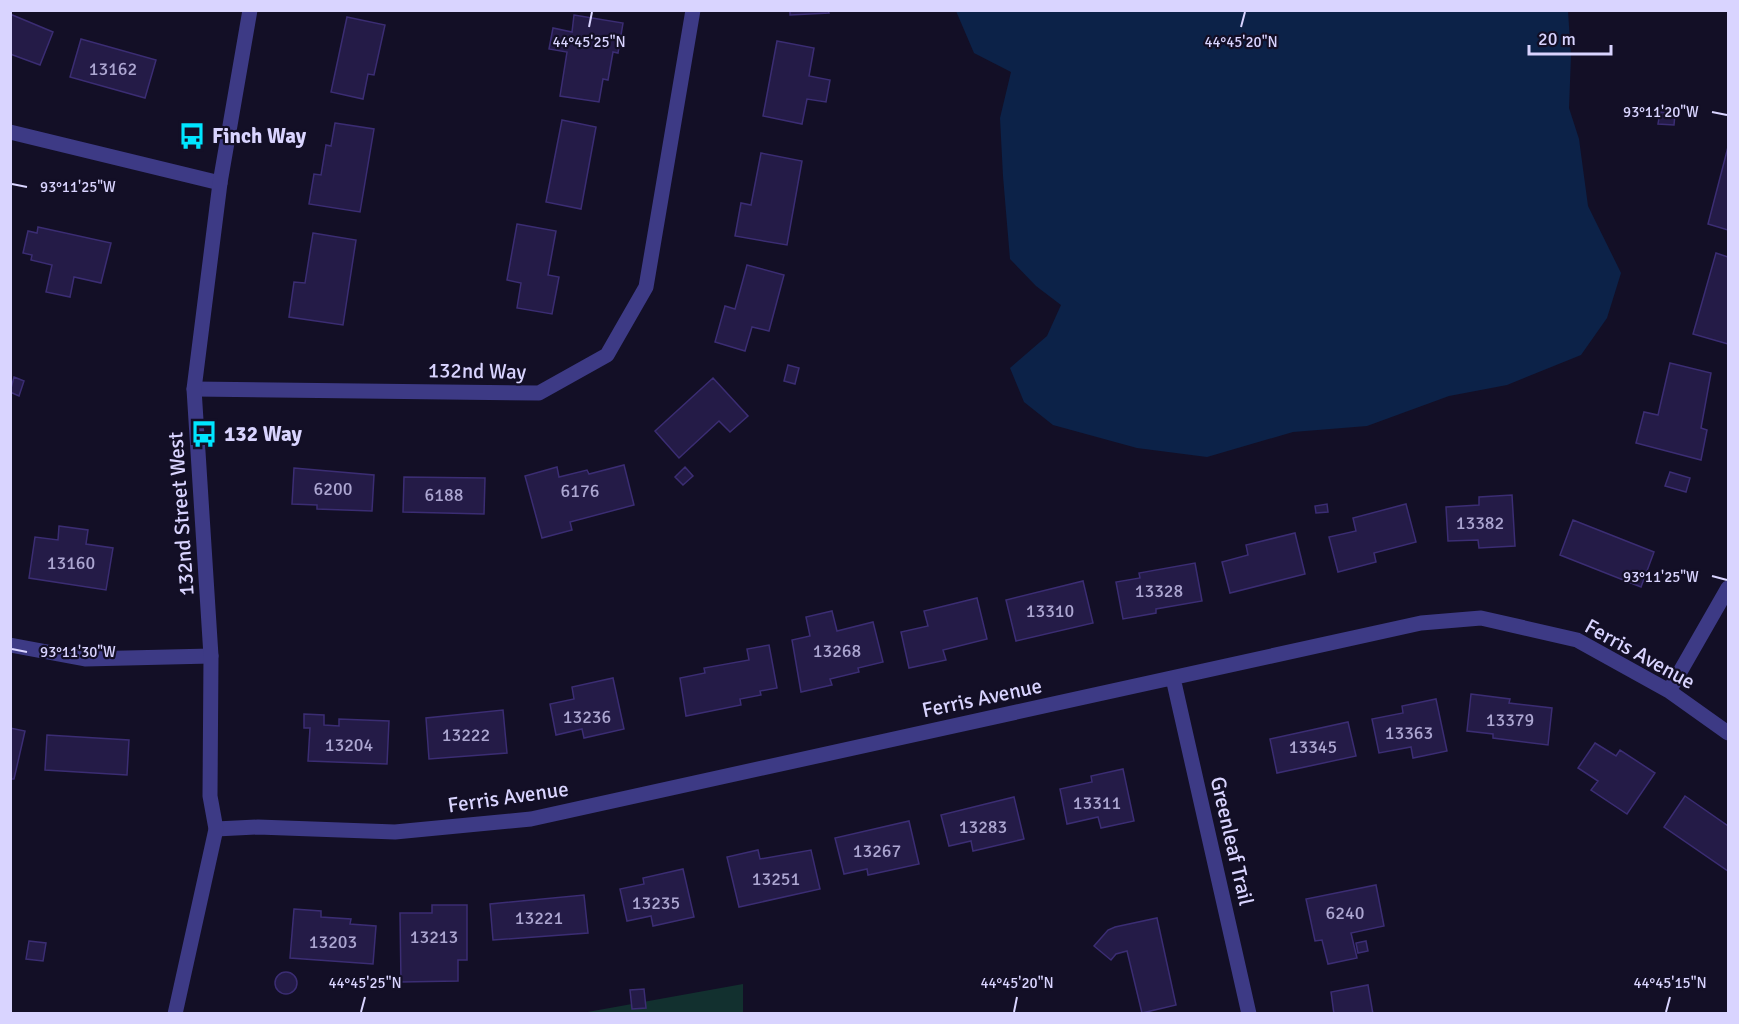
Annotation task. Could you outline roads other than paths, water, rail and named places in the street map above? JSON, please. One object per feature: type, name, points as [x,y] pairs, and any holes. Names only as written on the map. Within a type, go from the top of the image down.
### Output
[{"type":"street","name":"132nd Street West","points":[[175,1014],[216,830],[210,796],[211,656],[194,389],[220,183],[250,10]]},
{"type":"street","name":"132nd Way","points":[[194,389],[539,393],[607,355],[646,287],[693,10]]},
{"type":"street","points":[[10,132],[220,183]]},
{"type":"street","points":[[1669,691],[1728,588]]},
{"type":"street","name":"Ferris Avenue","points":[[216,830],[258,827],[395,831],[531,819],[1421,622],[1481,618],[1577,640],[1669,691],[1728,732]]},
{"type":"street","points":[[10,645],[85,659],[211,656]]},
{"type":"street","name":"Greenleaf Trail","points":[[1173,678],[1249,1014]]},
{"type":"water","points":[[956,11],[1568,11],[1571,56],[1569,108],[1579,139],[1588,206],[1621,273],[1607,318],[1581,355],[1507,385],[1449,396],[1367,426],[1293,432],[1207,457],[1137,448],[1053,425],[1024,402],[1010,368],[1047,336],[1061,305],[1036,286],[1010,259],[1000,118],[1011,72],[974,53]]},
{"type":"place","name":"Finch Way","points":[[192,136]]},
{"type":"place","name":"132 Way","points":[[204,434]]}]
